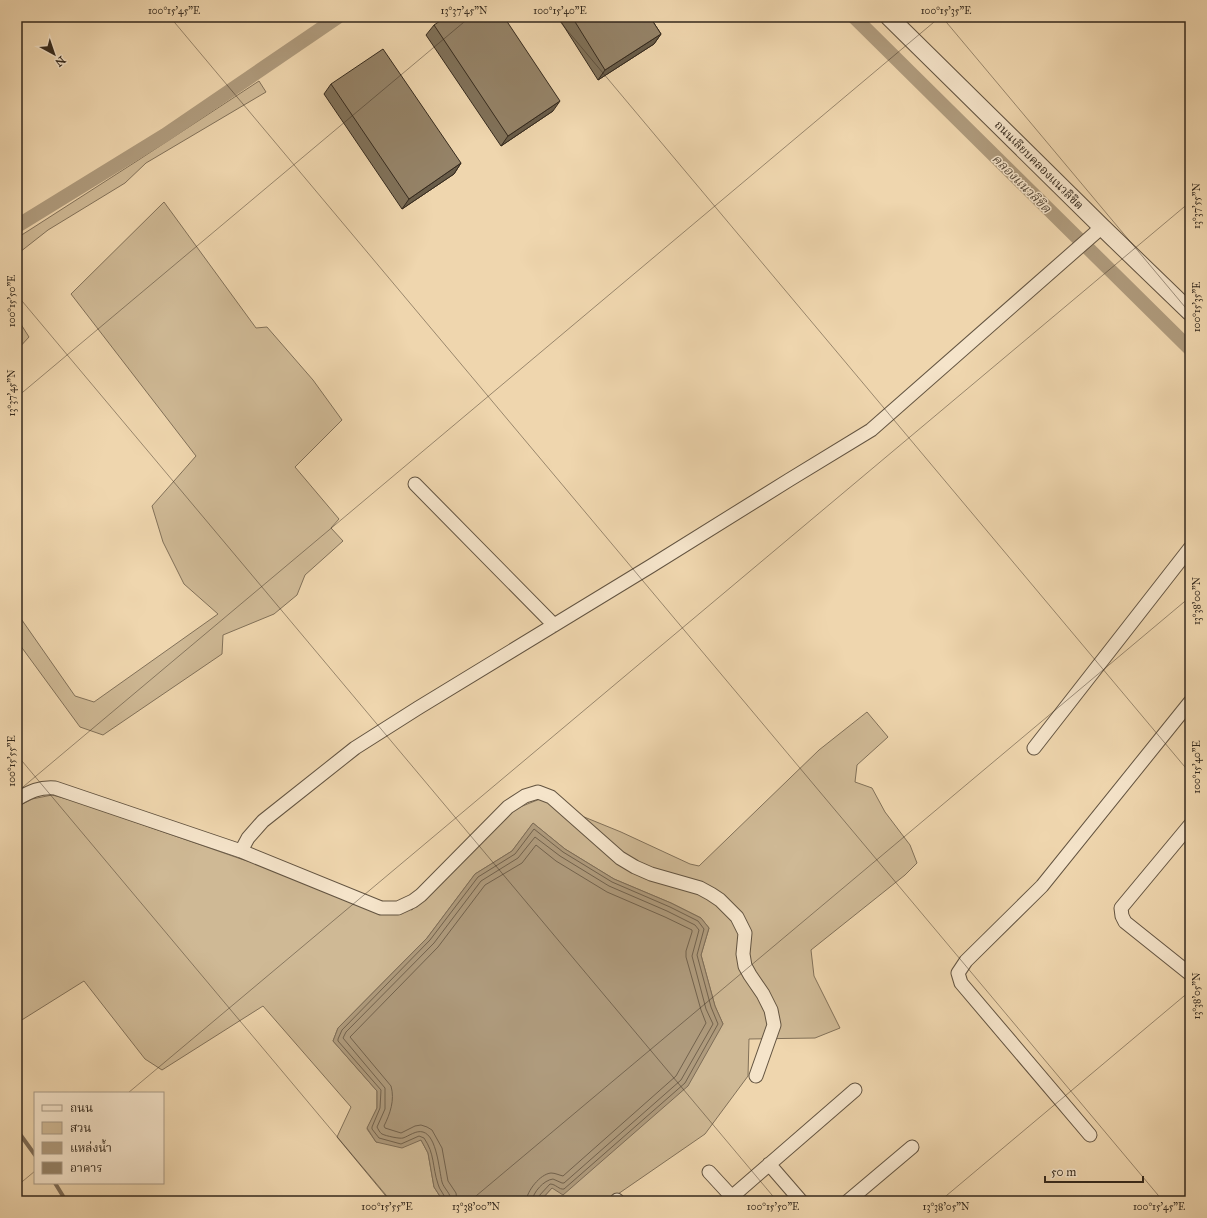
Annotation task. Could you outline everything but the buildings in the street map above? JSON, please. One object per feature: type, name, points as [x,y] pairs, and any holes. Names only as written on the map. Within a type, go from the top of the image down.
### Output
[{"type":"street","name":"ถนนเลียบคลองแนวลิขิต","points":[[888,17],[1097,232],[1190,312]]},
{"type":"street","points":[[241,851],[248,838],[263,821],[355,748],[871,430],[1097,232]]},
{"type":"street","points":[[415,484],[554,625]]},
{"type":"street","points":[[1034,748],[1190,548]]},
{"type":"street","points":[[1090,1135],[961,983],[958,973],[966,961],[1042,886],[1190,702]]},
{"type":"street","points":[[17,799],[29,792],[43,788],[55,788],[241,851],[381,908],[398,908],[413,901],[421,895],[508,807],[525,796],[538,792],[550,796],[620,858],[635,867],[652,874],[700,888],[712,894],[737,917],[745,933],[743,954],[745,966],[763,994],[771,1010],[774,1025],[756,1076]]},
{"type":"street","points":[[1189,827],[1122,908],[1122,916],[1125,922],[1190,974]]},
{"type":"street","points":[[709,1172],[729,1199],[855,1090]]},
{"type":"street","points":[[848,1201],[912,1147]]},
{"type":"street","points":[[769,1164],[801,1201]]},
{"type":"green space","points":[[259,81],[266,92],[146,163],[125,183],[48,230],[20,252],[21,276],[17,280],[17,238]]},
{"type":"green space","points":[[164,202],[256,328],[267,327],[313,380],[342,420],[295,467],[339,519],[331,528],[343,541],[305,575],[297,595],[274,614],[223,635],[222,654],[103,735],[80,727],[17,641],[17,613],[75,696],[94,702],[218,614],[184,584],[163,542],[152,506],[196,456],[71,294]]},
{"type":"green space","points":[[17,318],[29,337],[17,350]]},
{"type":"green space","points":[[867,712],[888,737],[857,765],[855,782],[872,788],[885,812],[910,845],[917,863],[905,875],[811,950],[814,976],[840,1028],[815,1038],[749,1039],[748,1076],[705,1134],[607,1201],[540,1201],[723,1024],[715,1006],[701,955],[709,928],[701,918],[671,903],[614,879],[565,849],[533,823],[512,851],[475,874],[427,938],[338,1028],[333,1041],[377,1091],[377,1108],[367,1129],[376,1142],[421,1140],[428,1153],[434,1187],[443,1201],[390,1201],[337,1137],[351,1107],[263,1006],[162,1070],[145,1059],[84,981],[17,1023],[17,807],[32,799],[52,795],[75,801],[241,859],[412,910],[510,811],[540,799],[621,832],[690,864],[699,866],[819,750]]},
{"type":"water","points":[[533,823],[565,849],[614,879],[671,903],[701,918],[709,928],[701,955],[715,1006],[723,1024],[688,1086],[563,1195],[552,1188],[540,1201],[443,1201],[434,1187],[428,1153],[421,1140],[402,1148],[376,1142],[367,1128],[377,1108],[377,1091],[333,1041],[338,1028],[427,938],[475,874],[512,851]]},
{"type":"waterway","points":[[17,226],[165,135],[338,17]]},
{"type":"waterway","name":"คลองแนวลิขิต","points":[[854,17],[1190,349]]},
{"type":"waterway","points":[[17,1130],[34,1154]]},
{"type":"waterway","points":[[56,1184],[66,1201]]}]
